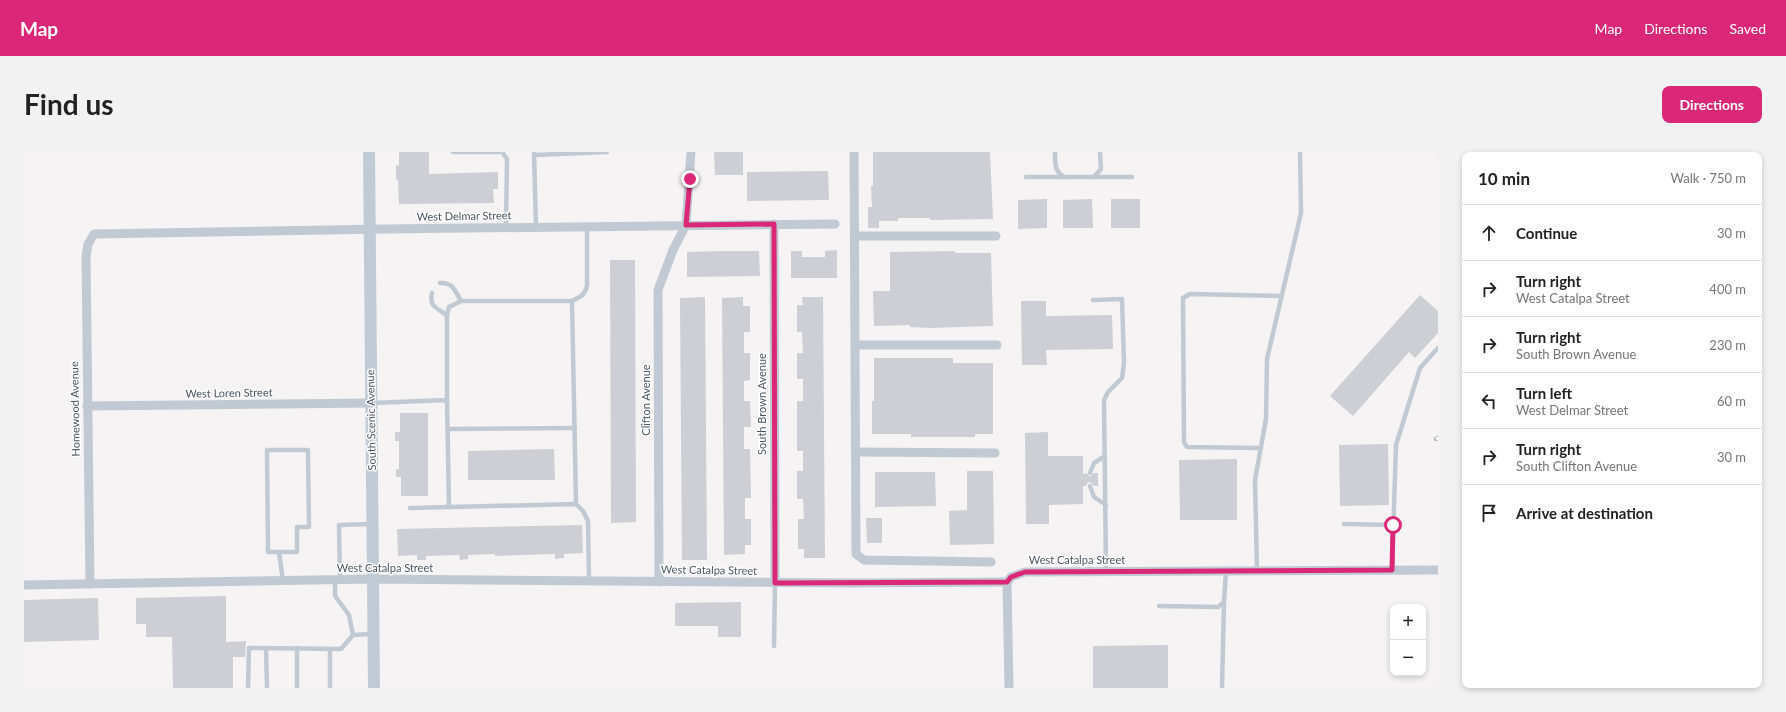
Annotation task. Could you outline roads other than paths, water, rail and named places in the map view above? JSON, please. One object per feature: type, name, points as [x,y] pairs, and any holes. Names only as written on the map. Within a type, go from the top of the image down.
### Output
[{"type":"main road","name":"South Scenic Avenue","points":[[369,152],[374,688]]},
{"type":"street","points":[[686,225],[691,152]]},
{"type":"street","points":[[854,152],[856,236],[856,554],[864,560],[991,562]]},
{"type":"street","name":"South Brown Avenue","points":[[774,224],[775,583]]},
{"type":"street","name":"West Delmar Street","points":[[94,234],[506,227],[835,224]]},
{"type":"street","name":"Clifton Avenue","points":[[659,582],[658,290],[673,250],[686,225]]},
{"type":"street","name":"Homewood Avenue","points":[[90,584],[86,257],[88,244],[94,234]]},
{"type":"street","points":[[856,236],[996,236]]},
{"type":"street","points":[[856,345],[996,345]]},
{"type":"street","name":"West Loren Street","points":[[87,406],[371,403]]},
{"type":"street","points":[[856,452],[995,453]]},
{"type":"street","name":"West Catalpa Street","points":[[24,585],[373,579],[775,583],[1007,582],[1011,577],[1025,572],[1438,570]]},
{"type":"street","points":[[1007,582],[1009,688]]},
{"type":"lane","points":[[453,152],[500,152],[508,159],[506,227]]},
{"type":"lane","points":[[536,227],[534,153],[607,152]]},
{"type":"lane","points":[[1055,152],[1055,167],[1059,174],[1064,177]]},
{"type":"lane","points":[[1094,177],[1100,169],[1100,152]]},
{"type":"lane","points":[[1257,571],[1255,480],[1266,419],[1266,360],[1301,213],[1300,152]]},
{"type":"lane","points":[[1026,177],[1132,177]]},
{"type":"lane","points":[[449,507],[447,315],[450,307],[461,301],[572,301],[581,296],[585,292],[587,286],[586,226]]},
{"type":"lane","points":[[440,283],[447,283],[452,286],[461,301]]},
{"type":"lane","points":[[432,293],[430,299],[432,305],[447,315]]},
{"type":"lane","points":[[1261,448],[1187,447],[1184,442],[1183,298],[1190,294],[1281,296]]},
{"type":"lane","points":[[1093,300],[1122,299],[1124,363],[1122,378],[1108,392],[1104,400],[1106,572]]},
{"type":"lane","points":[[572,301],[576,504]]},
{"type":"lane","points":[[1392,570],[1396,445],[1420,368],[1438,348]]},
{"type":"lane","points":[[371,403],[447,400]]},
{"type":"lane","points":[[448,429],[575,428]]},
{"type":"lane","points":[[267,450],[308,450],[309,527],[297,527],[297,552],[280,552],[268,552],[267,450]]},
{"type":"lane","points":[[1090,473],[1094,463],[1105,456]]},
{"type":"lane","points":[[1090,486],[1094,497],[1106,505]]},
{"type":"lane","points":[[410,508],[576,504],[583,510],[588,521],[589,581]]},
{"type":"lane","points":[[353,635],[349,615],[335,596],[339,524],[372,524]]},
{"type":"lane","points":[[1344,524],[1393,525]]},
{"type":"lane","points":[[280,552],[283,581]]},
{"type":"lane","points":[[1222,688],[1226,571]]},
{"type":"lane","points":[[774,646],[775,583]]},
{"type":"lane","points":[[1160,606],[1218,607],[1224,602]]},
{"type":"lane","points":[[248,688],[249,648],[341,649],[353,635],[373,634]]},
{"type":"lane","points":[[266,648],[267,688]]},
{"type":"lane","points":[[296,648],[297,688]]},
{"type":"lane","points":[[330,649],[330,688]]}]
